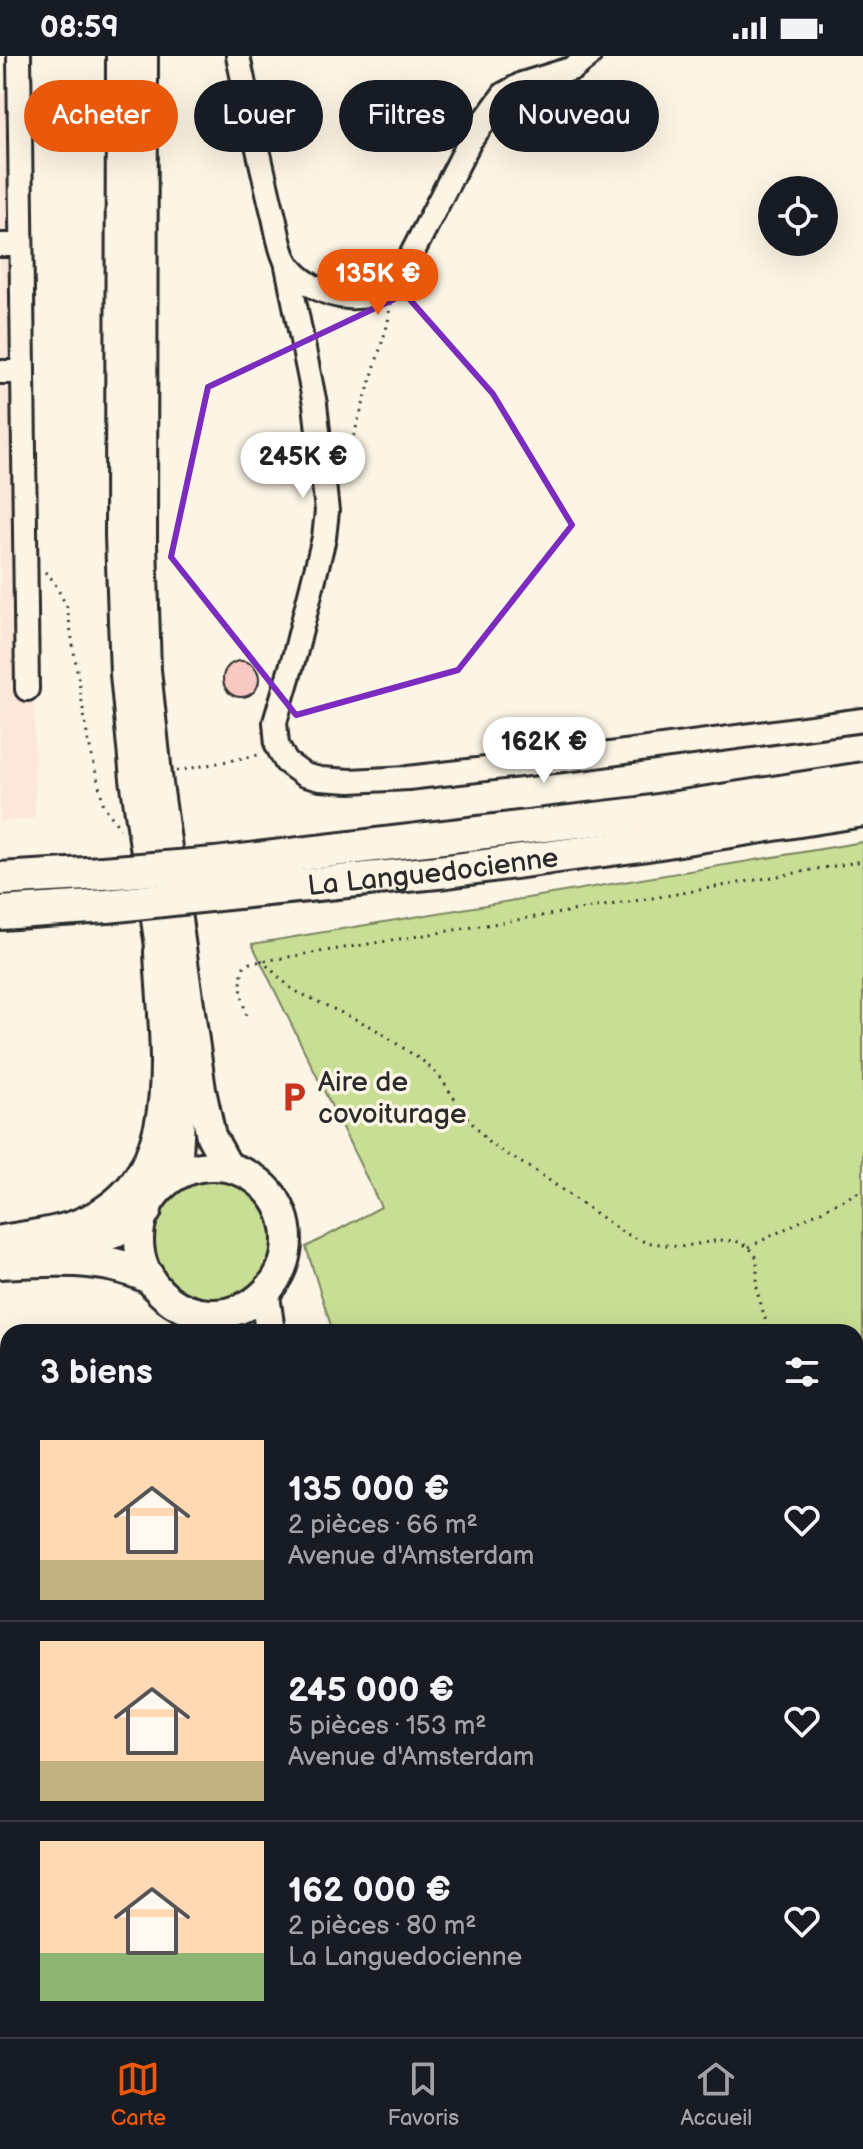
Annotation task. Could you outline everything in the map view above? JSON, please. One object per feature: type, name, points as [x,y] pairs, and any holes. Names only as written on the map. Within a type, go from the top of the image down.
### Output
[{"type":"highway","name":"La Languedocienne","points":[[0,913],[107,906],[216,879],[863,779]]},
{"type":"highway","name":"La Languedocienne","points":[[0,879],[103,873],[216,879],[447,871],[641,845],[863,810]]},
{"type":"highway","points":[[1,1249],[81,1226],[107,1211],[128,1193],[152,1160],[162,1132],[168,1099],[161,952]]},
{"type":"highway","points":[[1,1249],[107,1234],[129,1226],[145,1210]]},
{"type":"highway","points":[[1,1249],[132,1269],[147,1276]]},
{"type":"main road","points":[[121,56],[120,536],[125,674],[135,779],[181,1097],[177,1175]]},
{"type":"main road","points":[[143,56],[142,543],[146,670],[157,774],[201,1090],[211,1136],[228,1167]]},
{"type":"main road","points":[[228,1167],[248,1174],[265,1186],[278,1202],[286,1221],[288,1241],[285,1261],[277,1279],[265,1295],[229,1323],[184,1309],[166,1299],[147,1276],[140,1254],[139,1232],[145,1210],[158,1190],[177,1175],[193,1168],[228,1167]]},
{"type":"main road","points":[[265,1295],[269,1324]]},
{"type":"street","points":[[19,56],[10,245],[11,419],[25,553],[27,689]]},
{"type":"street","points":[[238,56],[259,160],[286,261],[315,404],[327,511],[324,538],[275,722],[277,741],[286,762],[304,775],[320,779],[365,780],[580,758],[863,720]]},
{"type":"street","points":[[286,261],[308,284],[340,297],[371,296],[392,284],[402,273],[470,141],[504,94],[522,84],[574,68],[589,56]]},
{"type":"path","points":[[327,511],[339,484],[388,323],[392,284]]},
{"type":"path","points":[[25,553],[53,580],[67,607],[88,740],[104,806],[122,832]]},
{"type":"path","points":[[157,774],[255,757],[277,741]]},
{"type":"path","points":[[246,1015],[241,994],[242,971],[245,964],[261,960],[451,932],[863,861]]},
{"type":"path","points":[[261,960],[293,990],[372,1027],[424,1062],[440,1077],[489,1143],[540,1174],[622,1232],[645,1242],[680,1247],[720,1240],[736,1241],[749,1247],[757,1258],[757,1291],[767,1324]]},
{"type":"path","points":[[749,1247],[863,1190]]},
{"type":"highlighted area","points":[[405,294],[493,394],[572,525],[458,670],[296,715],[171,557],[208,387]]},
{"type":"shaded area","points":[[24,92],[24,152],[33,152],[35,818],[0,822],[0,93]]},
{"type":"green space","points":[[863,842],[863,1324],[330,1324],[306,1247],[381,1207],[252,944]]},
{"type":"green space","points":[[213,1179],[238,1184],[259,1197],[272,1218],[277,1243],[272,1268],[259,1289],[238,1302],[213,1307],[188,1302],[167,1289],[154,1268],[149,1243],[154,1218],[167,1197],[188,1184]]},
{"type":"building","points":[[241,661],[254,666],[259,679],[254,692],[241,697],[228,692],[223,679],[228,666]]},
{"type":"place","name":"Aire de covoiturage","points":[[294,1097]]}]
